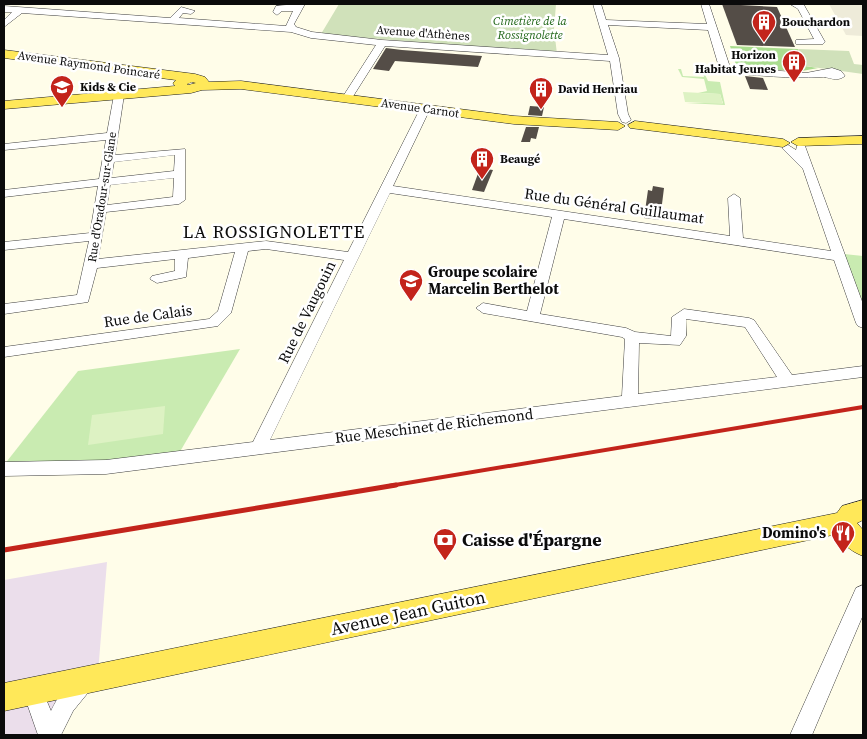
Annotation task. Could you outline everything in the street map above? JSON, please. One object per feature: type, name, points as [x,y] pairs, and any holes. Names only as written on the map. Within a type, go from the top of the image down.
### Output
[{"type":"main road","name":"Avenue Raymond Poincaré","points":[[4,54],[188,83]]},
{"type":"main road","name":"Avenue Carnot","points":[[188,83],[241,85],[514,120],[626,124],[794,146],[821,142],[863,140]]},
{"type":"main road","points":[[4,105],[160,91],[188,83]]},
{"type":"main road","name":"Avenue Jean Guiton","points":[[4,697],[813,529],[858,535]]},
{"type":"street","points":[[90,15],[100,4]]},
{"type":"street","points":[[597,4],[614,58],[626,124]]},
{"type":"street","points":[[704,4],[725,69],[736,72],[806,76],[825,72]]},
{"type":"street","points":[[794,4],[801,7],[820,42],[799,42]]},
{"type":"street","points":[[277,12],[279,8],[300,6]]},
{"type":"street","points":[[292,29],[290,24],[300,6]]},
{"type":"street","name":"Avenue d'Athènes","points":[[4,9],[292,29],[311,35],[382,43],[614,58]]},
{"type":"street","points":[[4,24],[20,10]]},
{"type":"street","points":[[172,21],[181,10],[191,11]]},
{"type":"street","points":[[602,22],[712,27]]},
{"type":"street","points":[[347,98],[382,43]]},
{"type":"street","name":"Rue d'Oradour-sur-Glane","points":[[4,309],[83,299],[91,264],[119,95]]},
{"type":"street","name":"Rue de Vaugouin","points":[[258,448],[425,109]]},
{"type":"street","points":[[4,147],[111,136]]},
{"type":"street","points":[[794,146],[807,167],[863,323]]},
{"type":"street","points":[[100,209],[179,200],[181,151],[108,159]]},
{"type":"street","points":[[4,193],[180,174]]},
{"type":"street","name":"Rue du Général Guillaumat","points":[[386,189],[838,256]]},
{"type":"street","points":[[734,198],[737,240]]},
{"type":"street","points":[[532,317],[559,214]]},
{"type":"street","points":[[4,246],[95,236]]},
{"type":"street","points":[[91,264],[276,245],[352,258]]},
{"type":"street","name":"Rue de Calais","points":[[4,352],[213,323],[224,313],[243,247]]},
{"type":"street","points":[[156,279],[182,274],[182,254]]},
{"type":"street","points":[[483,308],[626,334],[632,337],[676,341],[679,336],[679,317],[684,314],[750,323],[788,381]]},
{"type":"street","points":[[630,401],[632,337]]},
{"type":"street","name":"Rue Meschinet de Richemond","points":[[4,469],[106,467],[863,372]]},
{"type":"street","points":[[801,735],[863,594]]},
{"type":"street","points":[[50,735],[66,704],[86,680]]},
{"type":"street","points":[[33,692],[50,735]]},
{"type":"shaded area","points":[[829,4],[863,4],[863,36],[846,35]]},
{"type":"shaded area","points":[[107,562],[98,673],[57,711],[41,735],[4,735],[4,580]]},
{"type":"green space","name":"Cimetière de la Rossignolette","points":[[339,4],[556,4],[554,29],[557,54],[321,34]]},
{"type":"green space","points":[[730,46],[798,49],[805,66],[818,68],[802,71],[737,68]]},
{"type":"green space","points":[[798,49],[849,51],[854,64],[863,65],[863,74],[805,66]]},
{"type":"green space","points":[[701,66],[708,81],[720,82],[725,105],[686,103],[723,103],[720,94],[698,93],[707,91],[704,79],[682,77],[678,69],[681,69],[683,76],[704,77]]},
{"type":"green space","points":[[683,92],[720,94],[723,104],[685,102]]},
{"type":"green space","points":[[844,254],[863,256],[863,304]]},
{"type":"green space","points":[[240,349],[178,455],[103,463],[4,465],[78,371]]},
{"type":"green space","points":[[165,406],[163,434],[88,445],[92,415]]},
{"type":"building","points":[[722,4],[777,7],[795,47],[737,45]]},
{"type":"building","points":[[386,48],[482,56],[478,67],[395,61],[389,71],[373,69]]},
{"type":"building","points":[[745,76],[763,78],[768,90],[750,89]]},
{"type":"building","points":[[530,106],[544,107],[542,116],[528,115]]},
{"type":"building","points":[[526,127],[539,127],[536,139],[531,138],[530,142],[521,142]]},
{"type":"building","name":"Beaugé","points":[[480,168],[493,170],[484,192],[472,190]]},
{"type":"building","points":[[653,186],[664,188],[660,220],[644,218],[648,190],[652,191]]},
{"type":"railway","points":[[389,486],[863,407]]},
{"type":"railway","points":[[4,550],[396,485]]},
{"type":"place","name":"Bouchardon","points":[[764,43]]},
{"type":"place","name":"Horizon Habitat Jeunes","points":[[794,83]]},
{"type":"place","name":"Kids & Cie","points":[[62,108]]},
{"type":"place","name":"David Henriau","points":[[541,110]]},
{"type":"place","name":"Beaugé","points":[[482,180]]},
{"type":"place","name":"Groupe scolaire Marcelin Berthelot","points":[[411,302]]},
{"type":"place","name":"Domino's","points":[[843,554]]},
{"type":"place","name":"Caisse d'Épargne","points":[[445,561]]},
{"type":"district","name":"LA ROSSIGNOLETTE","points":[[274,232]]}]
